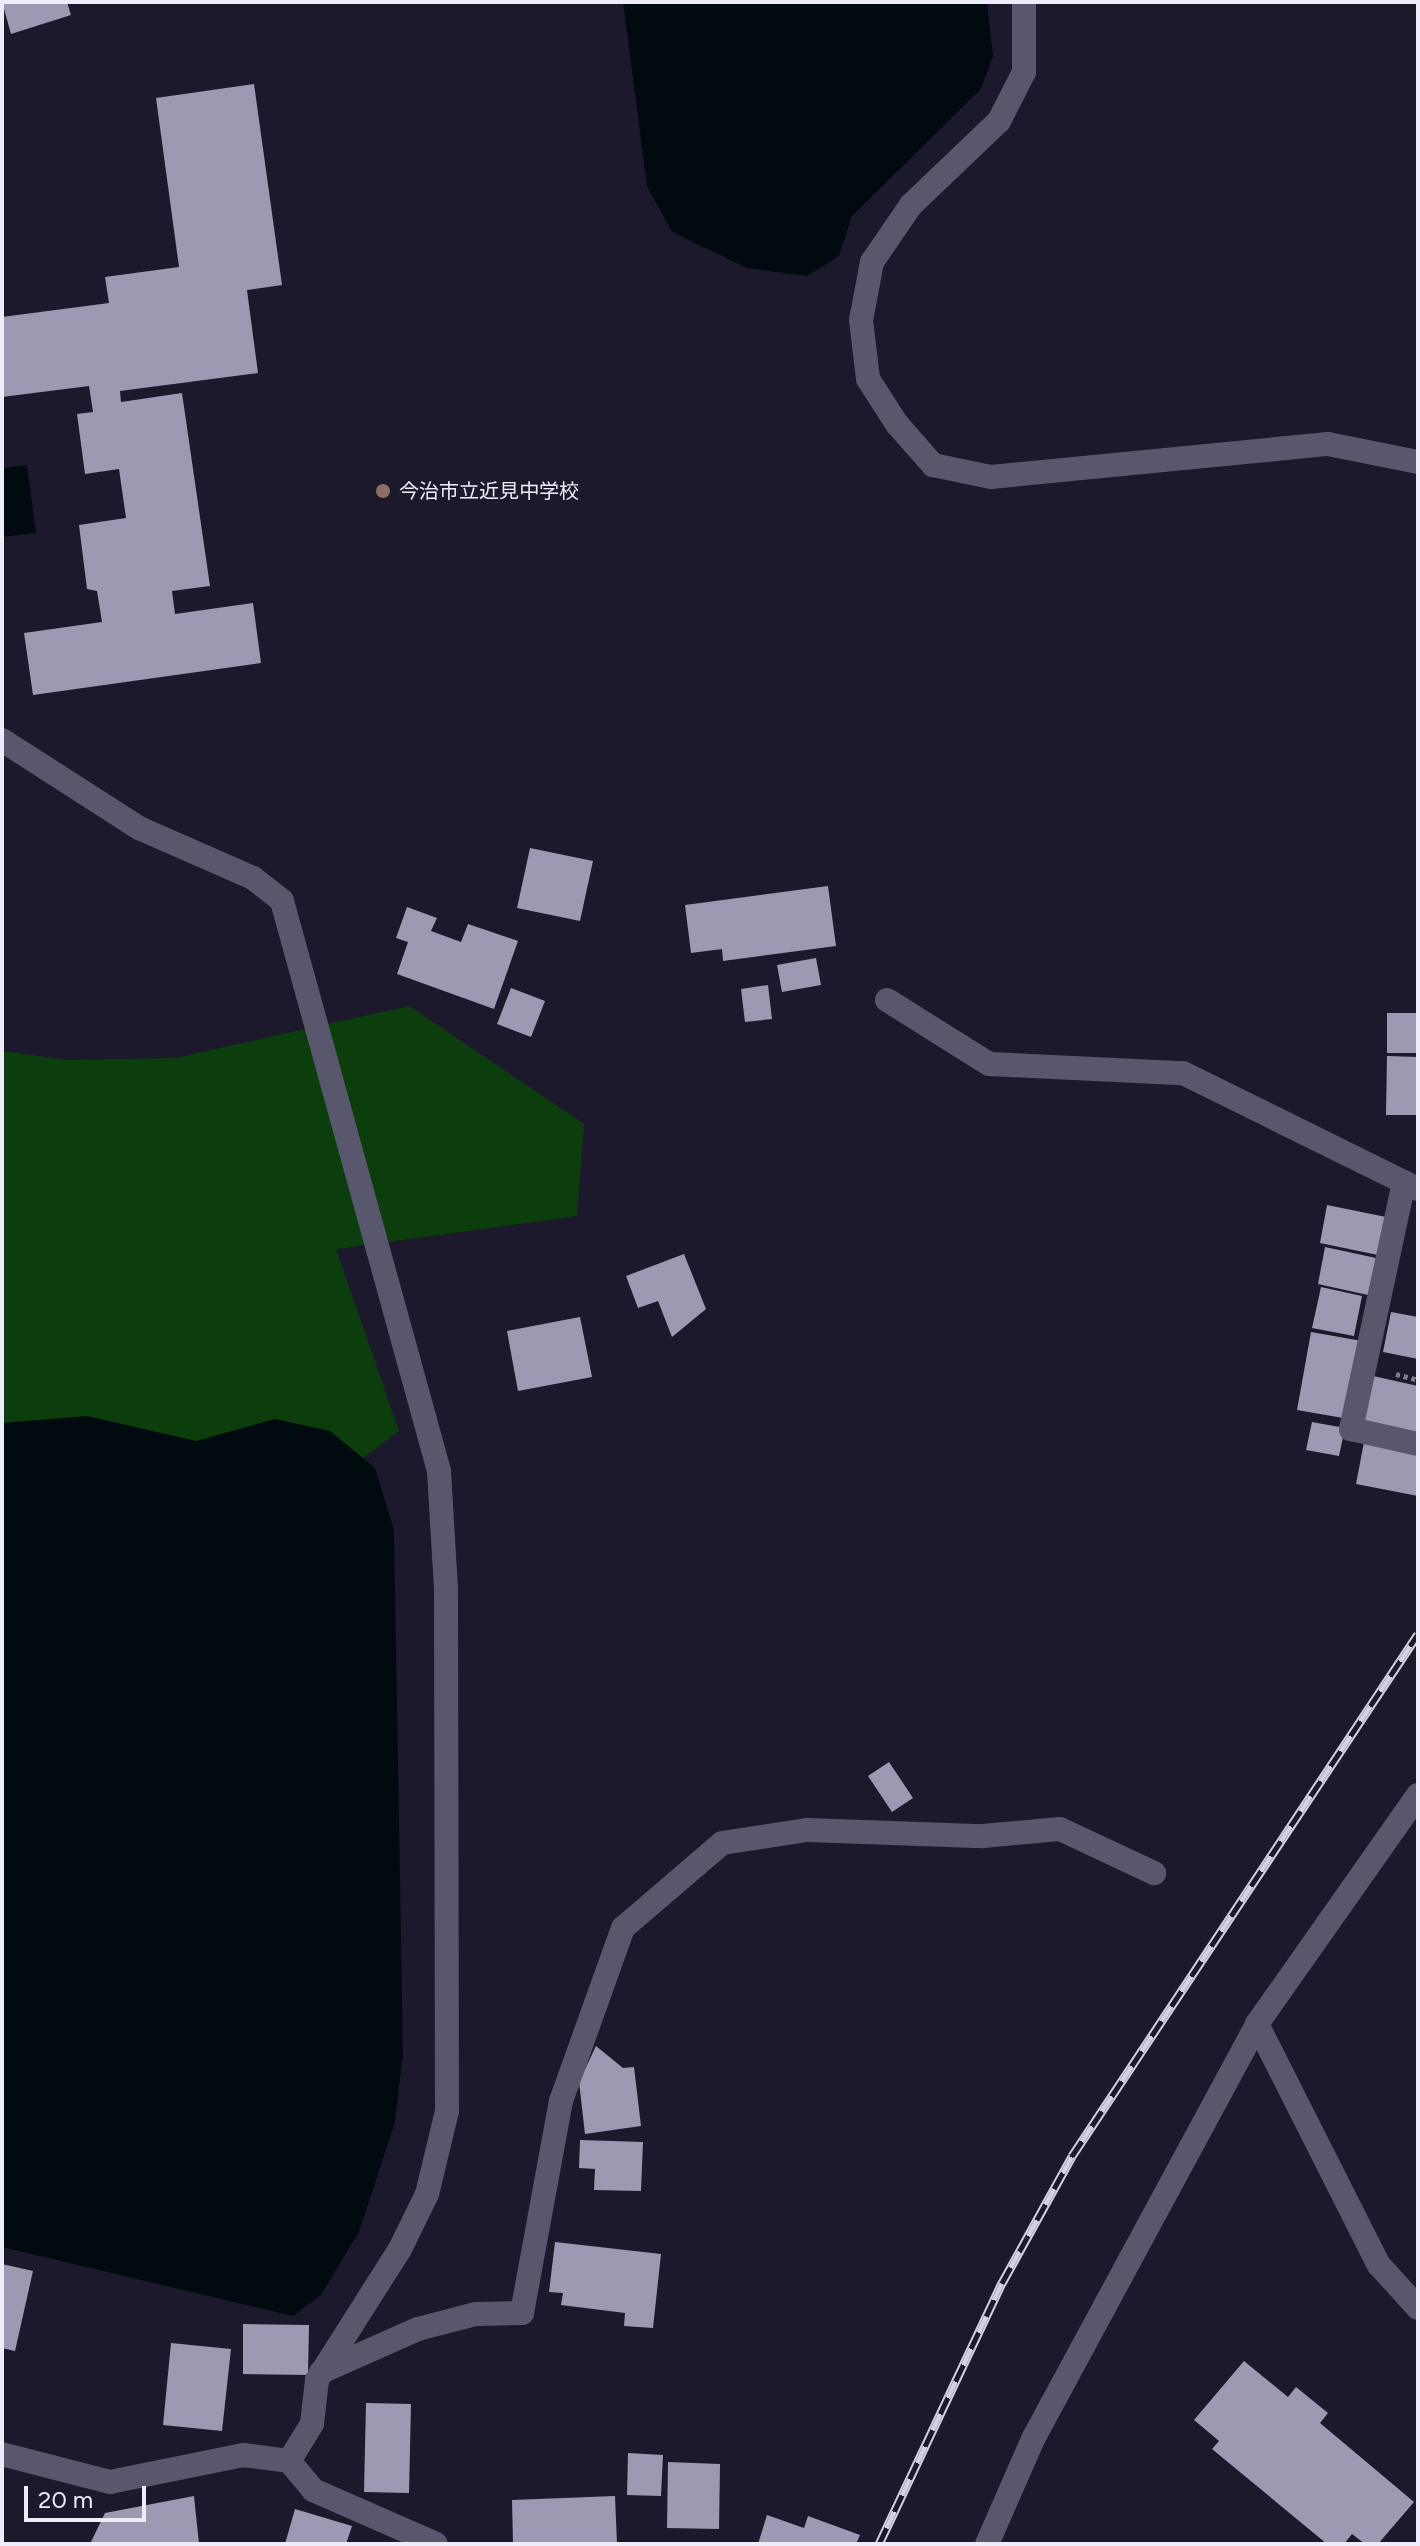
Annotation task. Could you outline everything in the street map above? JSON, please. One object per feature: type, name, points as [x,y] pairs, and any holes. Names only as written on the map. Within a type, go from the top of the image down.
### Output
[{"type":"street","points":[[1024,2],[1024,72],[999,121],[911,205],[872,262],[861,320],[868,379],[897,424],[933,465],[991,477],[1328,444],[1418,462]]},
{"type":"street","points":[[2,740],[139,828],[253,878],[282,901],[439,1471],[446,1588],[447,2111],[427,2194],[400,2249],[321,2372],[312,2424],[289,2461]]},
{"type":"street","points":[[887,1000],[989,1064],[1183,1073],[1411,1185],[1351,1429],[1418,1444]]},
{"type":"street","points":[[987,2544],[1033,2439],[1257,2024],[1418,1795]]},
{"type":"street","points":[[321,2372],[418,2329],[476,2314],[522,2313],[561,2101],[623,1928],[722,1843],[807,1830],[983,1836],[1060,1829],[1154,1873]]},
{"type":"street","points":[[1257,2024],[1379,2265],[1418,2308]]},
{"type":"street","points":[[2,2454],[110,2482],[243,2455],[289,2461],[313,2490],[436,2544]]},
{"type":"green space","points":[[409,1006],[584,1124],[577,1216],[336,1249],[399,1431],[327,1485],[2,1476],[2,1051],[66,1060],[175,1058]]},
{"type":"shaded area","points":[[623,2],[987,2],[993,56],[981,89],[852,216],[839,256],[807,276],[747,268],[672,232],[647,186]]},
{"type":"shaded area","points":[[27,465],[36,533],[2,537],[2,468]]},
{"type":"shaded area","points":[[87,1416],[196,1441],[275,1419],[330,1431],[375,1468],[394,1530],[403,2053],[395,2122],[359,2232],[321,2295],[293,2316],[2,2247],[2,1423]]},
{"type":"building","points":[[2,2],[67,2],[71,15],[11,34]]},
{"type":"building","points":[[254,84],[282,285],[247,290],[258,373],[120,391],[121,402],[182,393],[210,586],[172,591],[175,614],[253,603],[261,663],[33,695],[24,633],[102,622],[97,591],[87,589],[79,525],[126,518],[119,469],[85,474],[77,414],[93,412],[89,386],[2,397],[2,317],[109,303],[105,277],[179,267],[156,98]]},
{"type":"building","points":[[530,848],[593,861],[580,921],[517,908]]},
{"type":"building","points":[[828,886],[836,946],[723,961],[722,949],[691,953],[685,905]]},
{"type":"building","points":[[407,907],[437,918],[431,931],[461,942],[468,924],[518,941],[494,1009],[397,974],[408,942],[396,938]]},
{"type":"building","points":[[816,958],[821,985],[782,992],[777,965]]},
{"type":"building","points":[[768,985],[772,1019],[745,1022],[741,989]]},
{"type":"building","points":[[511,988],[545,1001],[531,1037],[497,1024]]},
{"type":"building","points":[[1387,1013],[1418,1013],[1418,1053],[1387,1053]]},
{"type":"building","points":[[1387,1056],[1418,1057],[1418,1115],[1386,1115]]},
{"type":"building","points":[[1327,1205],[1386,1217],[1378,1255],[1320,1243]]},
{"type":"building","points":[[1325,1247],[1376,1258],[1368,1295],[1318,1284]]},
{"type":"building","points":[[684,1254],[706,1309],[672,1337],[658,1301],[638,1308],[626,1276]]},
{"type":"building","points":[[1321,1287],[1362,1296],[1354,1336],[1312,1328]]},
{"type":"building","points":[[1391,1312],[1418,1317],[1418,1359],[1383,1352]]},
{"type":"building","points":[[580,1317],[592,1377],[518,1391],[507,1331]]},
{"type":"building","points":[[1311,1332],[1362,1341],[1349,1419],[1297,1410]]},
{"type":"building","points":[[1373,1376],[1418,1386],[1418,1437],[1363,1424]]},
{"type":"building","points":[[1312,1422],[1345,1428],[1339,1456],[1306,1450]]},
{"type":"building","points":[[1364,1442],[1418,1451],[1418,1496],[1356,1484]]},
{"type":"building","points":[[889,1762],[913,1798],[892,1812],[868,1776]]},
{"type":"building","points":[[596,2046],[623,2068],[634,2067],[641,2126],[585,2134],[579,2082]]},
{"type":"building","points":[[580,2140],[643,2142],[641,2191],[594,2190],[595,2169],[579,2168]]},
{"type":"building","points":[[555,2242],[661,2254],[653,2328],[624,2326],[625,2313],[561,2305],[563,2293],[549,2292]]},
{"type":"building","points":[[2,2264],[33,2271],[15,2351],[2,2348]]},
{"type":"building","points":[[243,2324],[309,2325],[308,2375],[243,2374]]},
{"type":"building","points":[[171,2343],[231,2349],[222,2431],[163,2425]]},
{"type":"building","points":[[1244,2361],[1288,2397],[1296,2387],[1328,2413],[1320,2423],[1414,2502],[1378,2544],[1365,2544],[1352,2534],[1344,2544],[1327,2544],[1212,2449],[1219,2441],[1194,2420]]},
{"type":"building","points":[[366,2403],[411,2404],[409,2493],[364,2492]]},
{"type":"building","points":[[628,2453],[663,2455],[661,2496],[627,2495]]},
{"type":"building","points":[[668,2462],[720,2464],[719,2529],[667,2528]]},
{"type":"building","points":[[194,2496],[199,2544],[90,2544],[105,2513]]},
{"type":"building","points":[[615,2496],[617,2544],[513,2544],[512,2500]]},
{"type":"building","points":[[295,2509],[352,2526],[346,2544],[285,2544]]},
{"type":"building","points":[[767,2515],[804,2528],[808,2516],[860,2535],[856,2544],[758,2544]]},
{"type":"railway","points":[[879,2544],[1002,2283],[1072,2156],[1418,1634]]},
{"type":"place","name":"今治市立近見中学校","points":[[383,491]]}]
